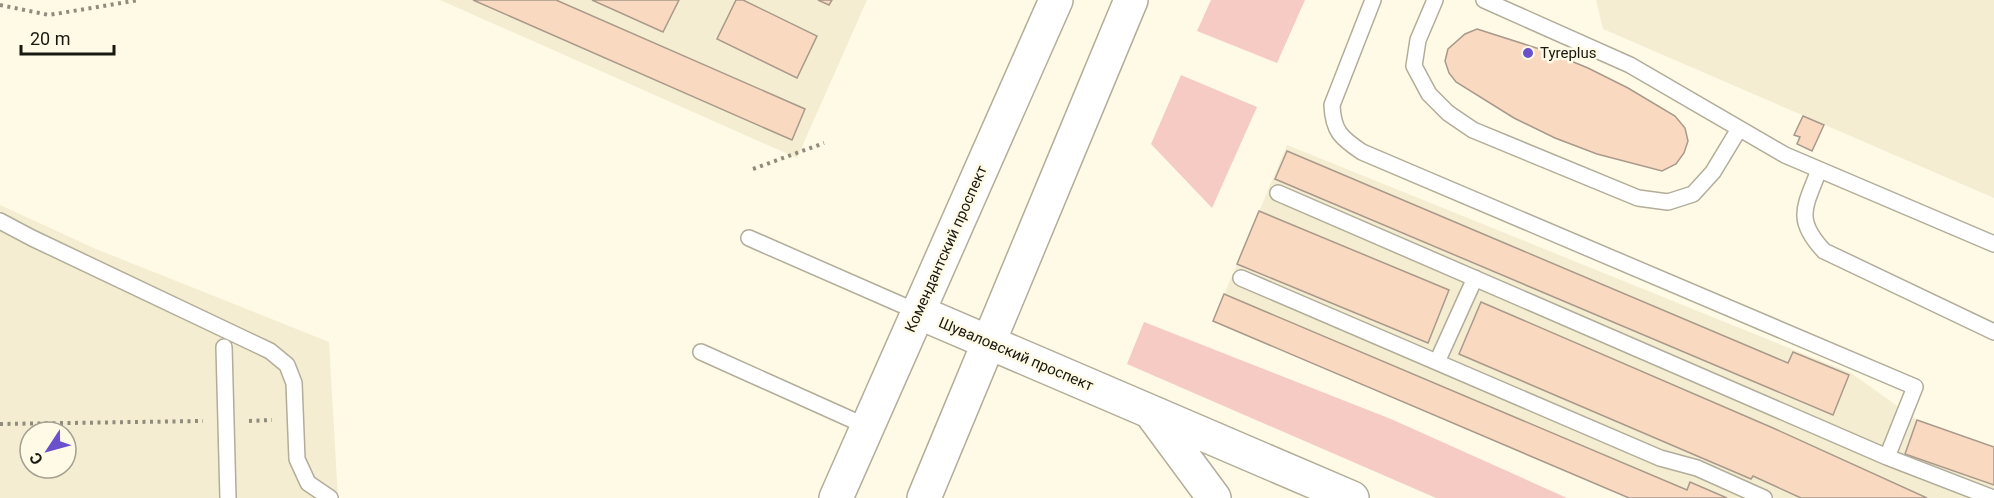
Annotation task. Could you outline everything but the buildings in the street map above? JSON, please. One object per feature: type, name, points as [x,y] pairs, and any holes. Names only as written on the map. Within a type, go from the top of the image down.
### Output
[{"type":"main road","name":"Комендантский проспект","points":[[836,498],[1056,0]]},
{"type":"main road","points":[[924,498],[1131,0]]},
{"type":"main road","name":"Шуваловский проспект","points":[[918,312],[1352,498]]},
{"type":"main road","points":[[1151,412],[1214,498]]},
{"type":"lane","points":[[1372,0],[1332,105],[1333,122],[1344,140],[1362,152],[1915,387],[1887,456]]},
{"type":"lane","points":[[1435,0],[1418,40],[1414,66],[1429,94],[1448,113],[1473,130],[1638,198],[1668,202],[1693,194],[1713,172],[1739,129]]},
{"type":"lane","points":[[1484,0],[1630,64],[1785,155],[1994,244]]},
{"type":"lane","points":[[1819,170],[1803,219],[1809,236],[1824,251],[1994,332]]},
{"type":"lane","points":[[1278,193],[1887,456],[1993,498]]},
{"type":"lane","points":[[0,221],[270,351],[287,365],[294,384],[297,459],[308,483],[330,498]]},
{"type":"lane","name":"Шуваловский проспект","points":[[749,238],[918,312]]},
{"type":"lane","points":[[1241,278],[1660,458],[1697,468],[1764,498]]},
{"type":"lane","points":[[1437,362],[1475,278]]},
{"type":"lane","points":[[224,347],[228,498]]},
{"type":"lane","points":[[701,352],[868,427]]},
{"type":"path","points":[[0,5],[49,15],[139,0]]},
{"type":"path","points":[[753,169],[824,143]]},
{"type":"path","points":[[0,424],[296,420]]},
{"type":"shaded area","points":[[440,0],[867,0],[797,158]]},
{"type":"shaded area","points":[[1211,0],[1305,0],[1277,63],[1197,31]]},
{"type":"shaded area","points":[[1596,0],[1994,0],[1994,198],[1603,29]]},
{"type":"shaded area","points":[[1181,75],[1257,107],[1212,208],[1151,144]]},
{"type":"shaded area","points":[[1287,145],[1851,373],[1917,420],[1994,447],[1994,498],[1629,498],[1213,321]]},
{"type":"shaded area","points":[[0,205],[96,249],[329,342],[338,498],[0,498]]},
{"type":"shaded area","points":[[1144,322],[1391,419],[1567,498],[1436,498],[1127,364]]},
{"type":"place","name":"Tyreplus","points":[[1528,53]]}]
